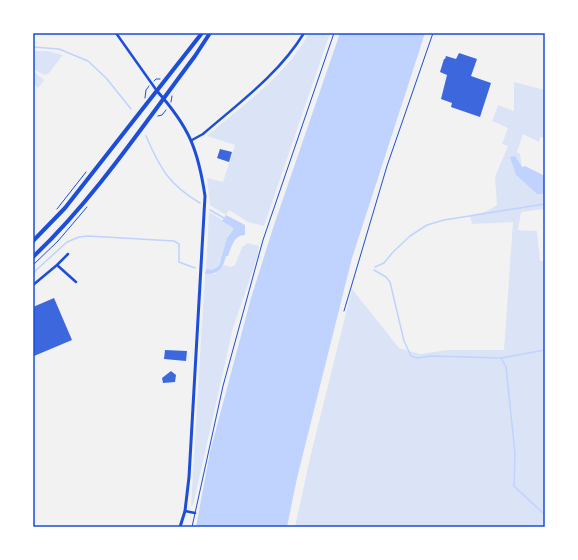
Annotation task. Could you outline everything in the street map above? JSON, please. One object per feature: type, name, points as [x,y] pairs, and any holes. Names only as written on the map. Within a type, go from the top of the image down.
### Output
[{"type":"main road","points":[[33,241],[65,208],[202,33]]},
{"type":"main road","points":[[33,257],[73,215],[164,98],[210,33]]},
{"type":"street","points":[[116,33],[151,84],[182,121],[192,140],[199,160],[205,196],[190,478],[185,511],[180,527]]},
{"type":"street","points":[[192,140],[203,134],[274,73],[294,50],[304,33]]},
{"type":"street","points":[[33,285],[68,254]]},
{"type":"street","points":[[57,265],[76,282]]},
{"type":"street","points":[[185,511],[194,513]]},
{"type":"lane","points":[[192,527],[223,386],[263,240],[334,33]]},
{"type":"lane","points":[[344,311],[387,166],[433,33]]},
{"type":"path","points":[[145,98],[146,90],[156,78]]},
{"type":"path","points":[[56,210],[90,167]]},
{"type":"shaded area","points":[[309,33],[330,33],[264,226],[248,222],[229,210],[226,215],[210,205],[207,178],[223,182],[235,145],[207,136],[263,89],[276,76],[288,63]]},
{"type":"shaded area","points":[[33,51],[47,51],[63,55],[48,74],[44,75],[33,69]]},
{"type":"shaded area","points":[[33,71],[44,80],[38,88],[33,84]]},
{"type":"shaded area","points":[[514,82],[545,90],[545,138],[540,137],[539,142],[523,134],[517,152],[520,154],[522,167],[516,175],[537,194],[545,194],[545,209],[521,212],[518,230],[537,231],[540,261],[545,261],[545,527],[295,527],[310,458],[352,289],[399,348],[420,354],[448,350],[504,350],[513,222],[472,224],[470,215],[485,212],[497,205],[495,177],[508,146],[502,144],[508,128],[492,121],[498,105],[514,111]]},
{"type":"shaded area","points":[[209,212],[223,220],[234,229],[228,236],[219,266],[211,271],[206,269]]},
{"type":"shaded area","points":[[248,243],[259,246],[258,255],[233,328],[193,505],[191,506],[205,274],[215,274],[224,265],[231,267],[235,265],[242,247]]},
{"type":"water","points":[[340,33],[425,33],[352,258],[297,478],[287,527],[196,527],[210,452],[251,298],[274,225]]},
{"type":"water","points":[[515,156],[522,167],[525,166],[545,176],[545,194],[537,194],[516,175],[510,157]]},
{"type":"water","points":[[226,215],[245,225],[245,235],[241,235],[236,239],[220,270],[214,273],[205,274],[206,269],[212,270],[219,266],[227,238],[233,230],[233,228],[222,221]]},
{"type":"building","points":[[459,53],[477,59],[471,76],[491,83],[480,117],[451,107],[452,103],[441,99],[447,75],[440,72],[444,59],[446,56],[456,59]]},
{"type":"building","points":[[220,149],[232,152],[229,162],[217,158]]},
{"type":"building","points":[[54,298],[72,340],[34,356],[33,307]]},
{"type":"building","points":[[165,350],[187,351],[186,361],[164,359]]},
{"type":"building","points":[[171,371],[176,375],[175,382],[163,383],[162,378]]},
{"type":"waterway","points":[[33,47],[59,49],[88,61],[107,79],[131,109]]},
{"type":"waterway","points":[[146,136],[161,167],[167,175],[180,189],[200,203]]},
{"type":"waterway","points":[[375,267],[384,263],[410,236],[427,225],[444,220],[545,204]]},
{"type":"waterway","points":[[210,210],[224,218]]},
{"type":"waterway","points":[[33,273],[67,242],[79,237],[88,236],[174,241],[179,244],[179,262],[195,268]]},
{"type":"waterway","points":[[374,270],[386,277],[390,282],[404,341],[411,356],[417,358],[431,356],[501,358],[545,350]]},
{"type":"waterway","points":[[501,358],[506,367],[515,453],[514,486],[545,515]]}]
